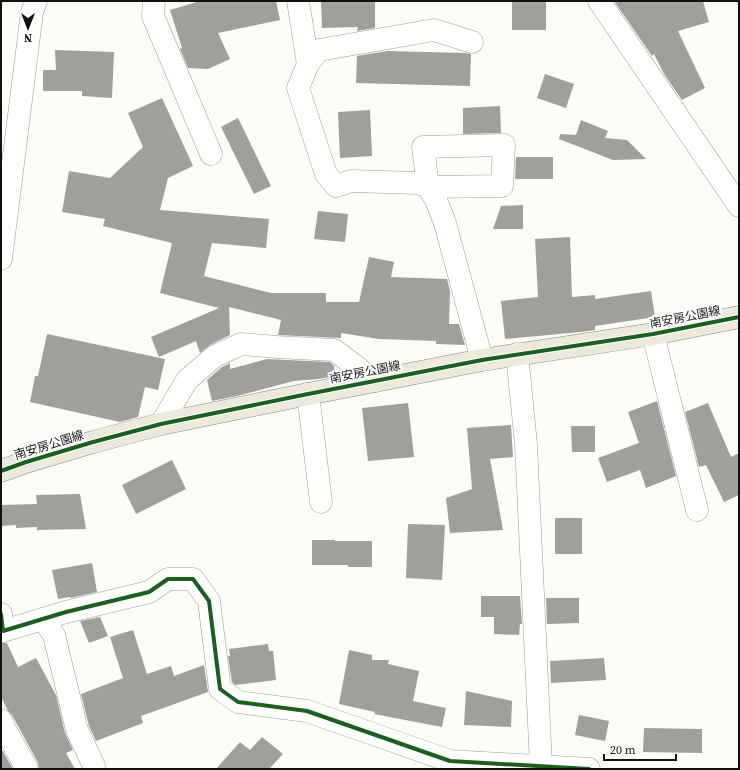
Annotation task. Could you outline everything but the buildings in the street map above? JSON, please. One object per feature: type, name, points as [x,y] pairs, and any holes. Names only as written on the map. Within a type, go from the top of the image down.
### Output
[{"type":"main road","name":"南安房公園線","points":[[1,471],[86,444],[161,424],[482,360],[653,334],[739,317]]},
{"type":"street","points":[[1,259],[32,12],[36,1]]},
{"type":"street","points":[[154,1],[153,16],[211,154]]},
{"type":"street","points":[[298,1],[308,64]]},
{"type":"street","points":[[600,1],[739,206]]},
{"type":"street","points":[[472,42],[434,30],[319,50],[308,64],[298,88],[326,174],[336,186],[351,181],[418,183],[428,187],[436,200],[445,223],[482,360]]},
{"type":"street","points":[[653,334],[697,510]]},
{"type":"street","points":[[161,424],[188,380],[215,356],[241,344],[334,350],[375,381]]},
{"type":"street","points":[[517,354],[526,444],[541,766]]},
{"type":"street","points":[[308,394],[321,502]]},
{"type":"street","points":[[2,626],[43,619],[148,592],[168,578],[193,578],[209,601],[220,689],[238,702],[307,712],[450,761],[589,769]]},
{"type":"street","points":[[43,619],[54,636],[77,730],[94,766]]},
{"type":"street","points":[[1,720],[27,769]]},
{"type":"cycle path","points":[[1,471],[93,442],[161,424],[482,360],[653,334],[739,317]]},
{"type":"cycle path","points":[[1,614],[3,631],[66,612],[149,592],[168,579],[193,579],[209,601],[220,689],[238,702],[307,711],[450,761],[589,769]]}]
